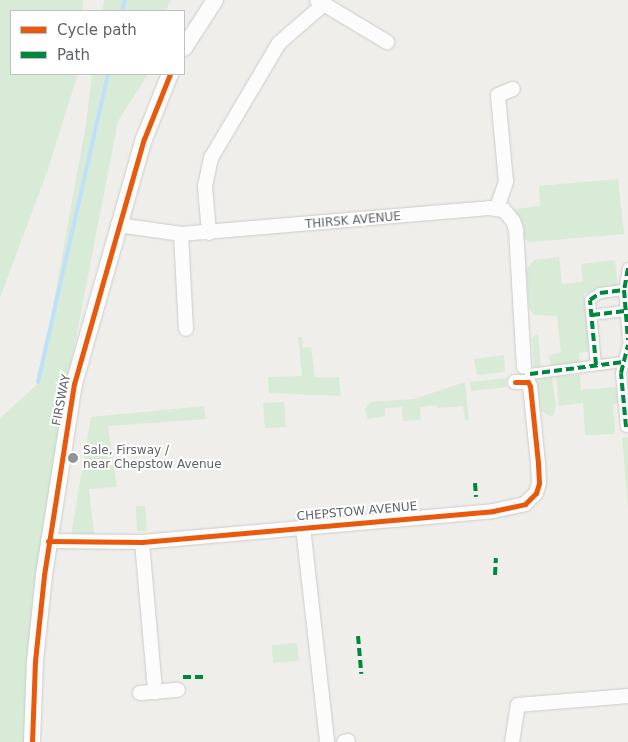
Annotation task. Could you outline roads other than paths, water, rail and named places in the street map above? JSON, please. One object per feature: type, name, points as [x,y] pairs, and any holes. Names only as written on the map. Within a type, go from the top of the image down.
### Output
[{"type":"street","points":[[185,46],[215,0]]},
{"type":"street","points":[[208,233],[205,186],[214,152],[280,43],[321,2],[387,42]]},
{"type":"street","name":"FIRSWAY","points":[[32,742],[35,661],[48,541],[74,384],[144,139],[170,75]]},
{"type":"street","points":[[513,90],[498,95],[506,182],[497,208],[509,214],[516,229],[527,371],[623,362]]},
{"type":"street","name":"THIRSK AVENUE","points":[[118,225],[181,234],[208,233],[497,208]]},
{"type":"street","points":[[181,234],[186,329]]},
{"type":"street","points":[[628,268],[624,290],[628,340]]},
{"type":"street","points":[[596,365],[590,300],[593,296],[624,290]]},
{"type":"street","points":[[592,315],[626,311]]},
{"type":"street","points":[[626,427],[621,381],[623,362],[628,345]]},
{"type":"street","name":"CHEPSTOW AVENUE","points":[[48,541],[142,542],[303,526],[493,511],[515,507],[532,499],[539,483],[530,386],[528,382],[515,382]]},
{"type":"street","name":"CHEPSTOW AVENUE","points":[[303,526],[327,742]]},
{"type":"street","points":[[142,542],[155,692]]},
{"type":"street","points":[[140,693],[178,690]]},
{"type":"street","points":[[512,742],[518,705],[628,696]]},
{"type":"street","points":[[344,742],[348,741]]},
{"type":"waterway","points":[[122,10],[125,0]]},
{"type":"waterway","points":[[38,382],[108,75]]},
{"type":"place","name":"Sale, Firsway / near Chepstow Avenue","points":[[73,458]]}]
